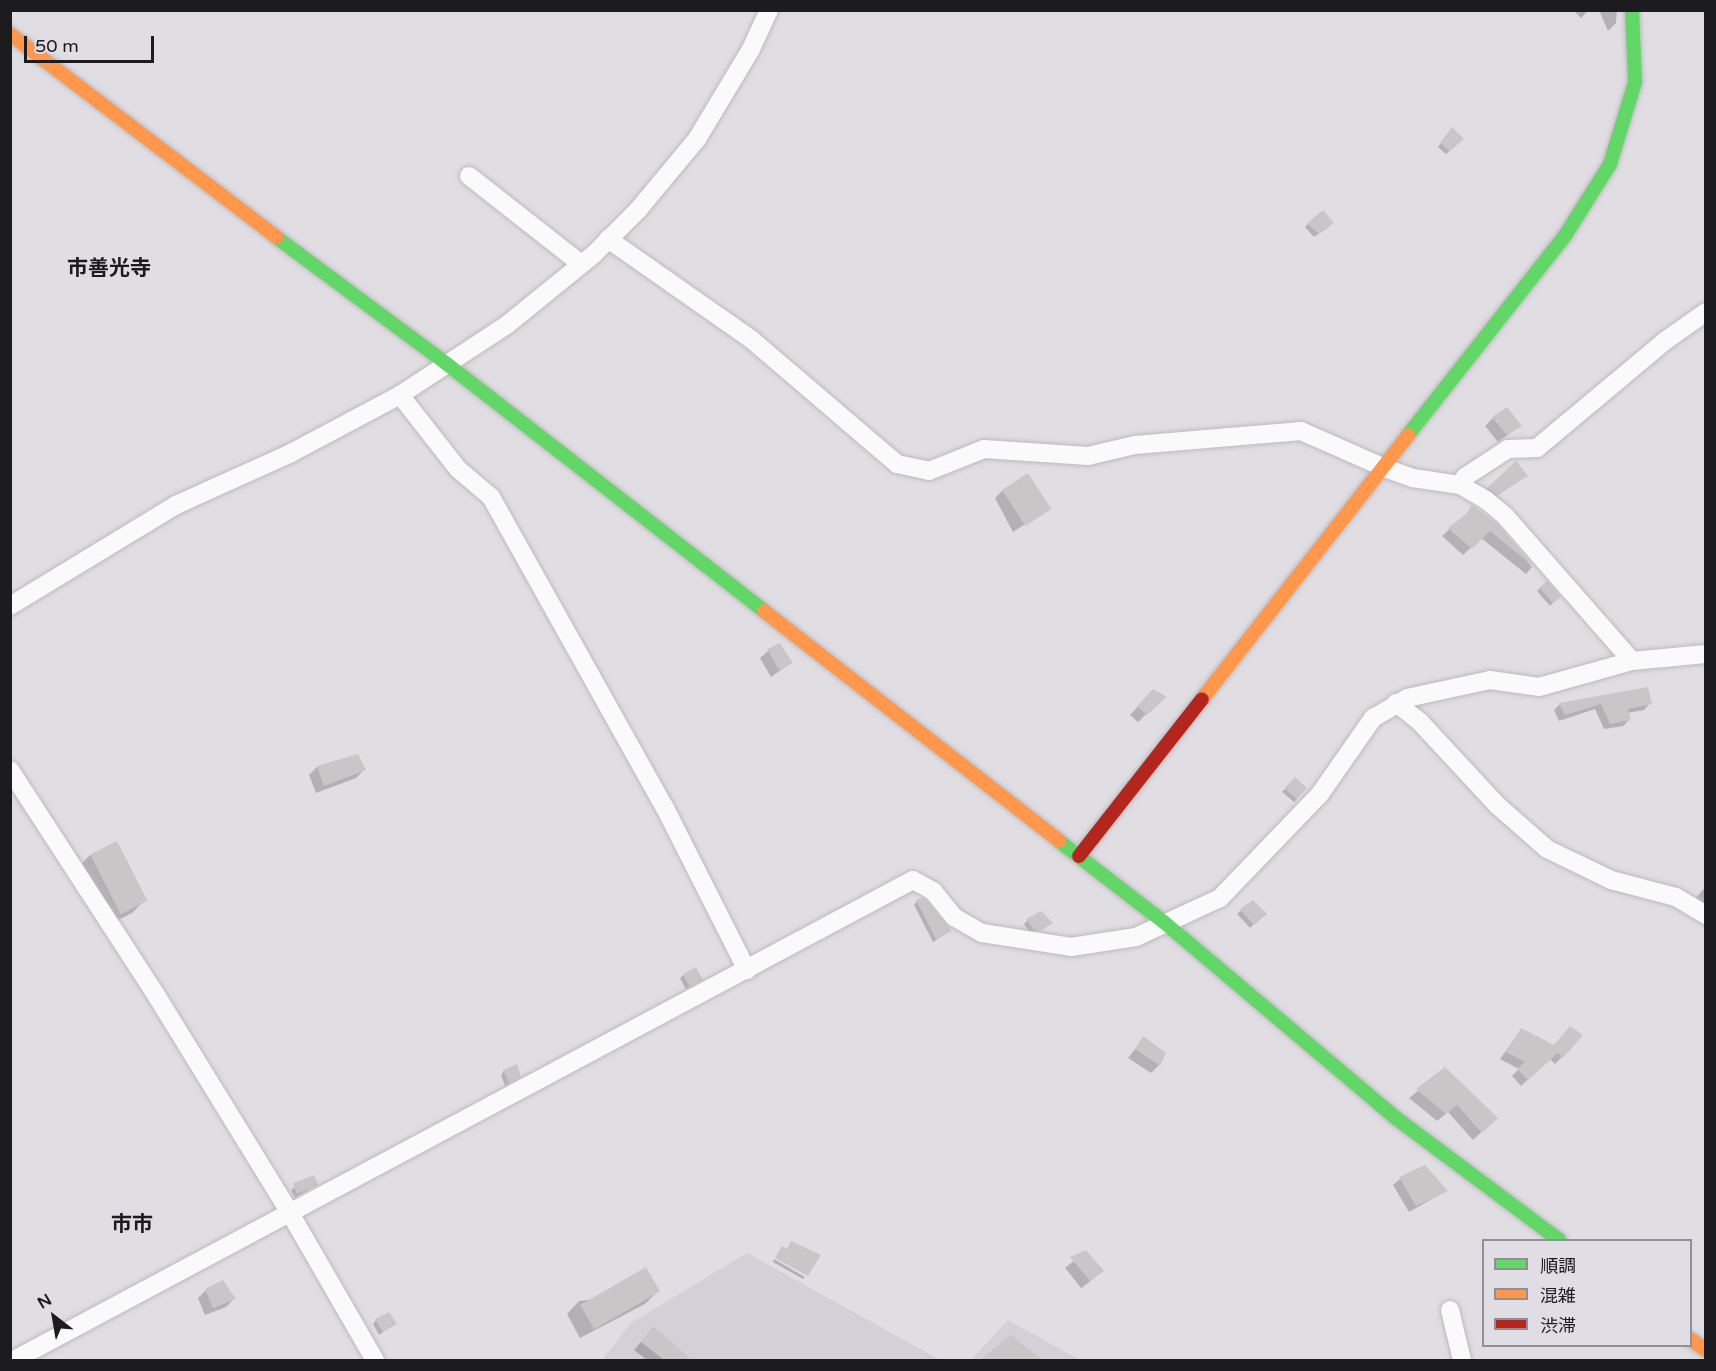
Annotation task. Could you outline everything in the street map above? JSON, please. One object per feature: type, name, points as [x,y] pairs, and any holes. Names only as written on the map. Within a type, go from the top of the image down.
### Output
[{"type":"street","points":[[10,606],[176,505],[291,453],[400,395],[508,324],[608,239],[638,210],[697,138],[751,49],[769,10]]},
{"type":"street","points":[[1078,856],[1385,468],[1566,234],[1610,164],[1635,82],[1632,10]]},
{"type":"street","points":[[10,34],[116,118],[447,364],[1165,923],[1396,1118],[1558,1239]]},
{"type":"street","points":[[469,176],[580,263]]},
{"type":"street","points":[[608,239],[752,340],[897,464],[929,471],[984,449],[1088,456],[1135,446],[1301,431],[1413,478],[1460,485],[1506,517],[1632,661]]},
{"type":"street","points":[[1460,485],[1465,477],[1508,449],[1537,448],[1665,340],[1706,312]]},
{"type":"street","points":[[400,395],[458,469],[491,497],[664,806],[747,970]]},
{"type":"street","points":[[14,1360],[913,880],[933,891],[954,917],[993,934],[1071,947],[1125,940],[1220,898],[1320,794],[1373,718],[1396,703],[1490,680],[1539,687],[1632,661],[1706,654]]},
{"type":"street","points":[[1396,703],[1420,722],[1497,805],[1547,849],[1611,880],[1676,897],[1706,915]]},
{"type":"street","points":[[10,770],[290,1213],[375,1360]]},
{"type":"street","points":[[1450,1310],[1462,1360]]},
{"type":"street","points":[[1692,1340],[1706,1350]]},
{"type":"shaded area","points":[[747,1253],[940,1360],[602,1360],[631,1323]]},
{"type":"shaded area","points":[[1008,1320],[1080,1360],[971,1360]]},
{"type":"building","points":[[1452,127],[1464,139],[1450,151],[1440,143]]},
{"type":"building","points":[[1323,210],[1334,223],[1319,234],[1307,223]]},
{"type":"building","points":[[1507,407],[1522,426],[1507,435],[1492,417]]},
{"type":"building","points":[[1516,461],[1528,476],[1497,495],[1487,488]]},
{"type":"building","points":[[1028,473],[1051,509],[1025,526],[1002,490]]},
{"type":"building","points":[[1472,505],[1498,525],[1534,567],[1490,531],[1472,549],[1448,528],[1466,514]]},
{"type":"building","points":[[1547,581],[1561,597],[1553,603],[1539,588]]},
{"type":"building","points":[[780,643],[793,663],[779,670],[767,649]]},
{"type":"building","points":[[1648,687],[1652,704],[1628,709],[1631,720],[1610,724],[1601,704],[1565,715],[1559,703]]},
{"type":"building","points":[[1153,689],[1167,697],[1147,715],[1137,706]]},
{"type":"building","points":[[358,754],[366,770],[324,786],[317,766]]},
{"type":"building","points":[[1295,777],[1307,788],[1296,799],[1285,788]]},
{"type":"building","points":[[117,841],[147,901],[121,914],[90,855]]},
{"type":"building","points":[[923,898],[952,931],[936,939],[916,900]]},
{"type":"building","points":[[1253,900],[1267,914],[1254,925],[1240,909]]},
{"type":"building","points":[[1041,911],[1053,923],[1040,931],[1034,930],[1026,919]]},
{"type":"building","points":[[696,967],[703,980],[690,987],[683,974]]},
{"type":"building","points":[[1570,1026],[1583,1035],[1563,1058],[1558,1053],[1528,1080],[1517,1069],[1525,1062],[1506,1052],[1521,1028],[1554,1045]]},
{"type":"building","points":[[1143,1036],[1166,1053],[1160,1066],[1135,1049]]},
{"type":"building","points":[[517,1064],[521,1077],[509,1083],[503,1070]]},
{"type":"building","points":[[1445,1067],[1498,1118],[1482,1133],[1457,1105],[1446,1114],[1416,1089]]},
{"type":"building","points":[[1425,1165],[1448,1191],[1416,1206],[1399,1177]]},
{"type":"building","points":[[314,1175],[318,1185],[297,1194],[293,1184]]},
{"type":"building","points":[[791,1241],[821,1255],[808,1276],[775,1258],[782,1246],[787,1249]]},
{"type":"building","points":[[1086,1250],[1104,1271],[1090,1281],[1070,1257]]},
{"type":"building","points":[[646,1267],[660,1291],[594,1329],[580,1305]]},
{"type":"building","points":[[223,1280],[236,1299],[213,1308],[205,1289]]},
{"type":"building","points":[[389,1312],[397,1324],[383,1332],[375,1319]]},
{"type":"building","points":[[653,1326],[692,1360],[664,1360],[641,1342]]},
{"type":"building","points":[[1011,1335],[1042,1360],[980,1360]]},
{"type":"traffic: fast","points":[[1408,435],[1566,234],[1610,164],[1635,82],[1632,10]]},
{"type":"traffic: fast","points":[[276,237],[447,364],[764,611]]},
{"type":"traffic: fast","points":[[1059,841],[1165,923],[1396,1118],[1558,1239]]},
{"type":"traffic: slow","points":[[10,34],[276,237]]},
{"type":"traffic: slow","points":[[1202,699],[1408,435]]},
{"type":"traffic: slow","points":[[764,611],[1059,841]]},
{"type":"traffic: slow","points":[[1692,1340],[1706,1350]]},
{"type":"traffic: jam","points":[[1079,856],[1202,699]]},
{"type":"district","name":"市善光寺","points":[[109,269]]},
{"type":"district","name":"市市","points":[[132,1225]]}]
